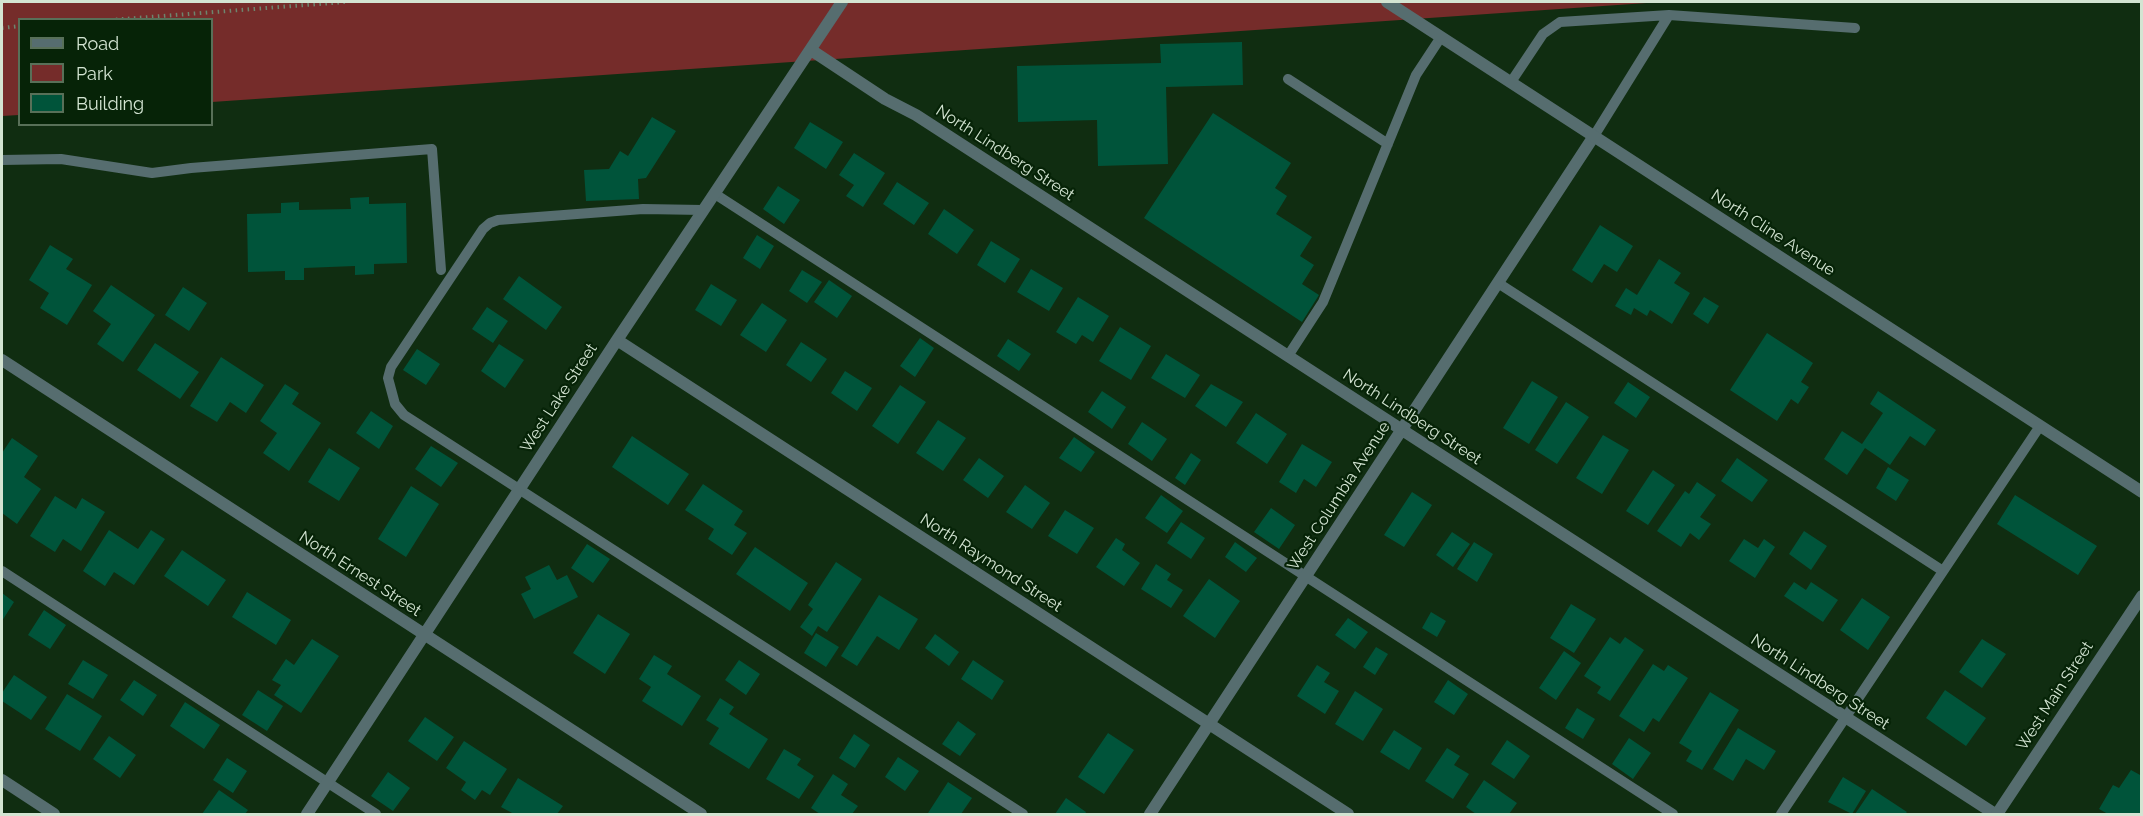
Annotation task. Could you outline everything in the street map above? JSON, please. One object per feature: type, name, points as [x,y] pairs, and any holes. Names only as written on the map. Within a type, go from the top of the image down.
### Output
[{"type":"street","name":"West Lake Street","points":[[307,814],[617,340],[842,2]]},
{"type":"street","name":"North Cline Avenue","points":[[1387,2],[2142,492]]},
{"type":"street","name":"North Lindberg Street","points":[[811,50],[885,99],[916,115],[1996,814]]},
{"type":"street","name":"West Columbia Avenue","points":[[1150,814],[1594,136]]},
{"type":"street","name":"North Raymond Street","points":[[617,340],[1348,814]]},
{"type":"street","name":"North Ernest Street","points":[[2,360],[700,814]]},
{"type":"street","name":"West Main Street","points":[[1996,814],[2142,596]]},
{"type":"street","points":[[2,780],[54,814]]},
{"type":"lane","points":[[1594,136],[1669,15]]},
{"type":"lane","points":[[1511,82],[1543,34],[1560,22],[1669,15],[1856,28]]},
{"type":"lane","points":[[1288,356],[1323,302],[1416,75],[1442,37]]},
{"type":"lane","points":[[1288,78],[1388,144]]},
{"type":"lane","points":[[2,160],[61,159],[152,173],[432,149],[441,270]]},
{"type":"lane","points":[[715,194],[1305,578],[1673,814]]},
{"type":"lane","points":[[703,210],[643,210],[498,220],[490,223],[483,229],[391,367],[388,378],[390,392],[404,415],[1023,814]]},
{"type":"lane","points":[[1498,283],[1943,571]]},
{"type":"lane","points":[[1781,814],[2040,426]]},
{"type":"lane","points":[[2,571],[376,814]]},
{"type":"path","points":[[137,18],[345,2]]},
{"type":"path","points":[[2,28],[18,26]]},
{"type":"green space","points":[[2,2],[1661,2],[213,102],[213,18],[18,18],[18,115],[2,116]]},
{"type":"building","points":[[1242,42],[1243,85],[1166,87],[1168,164],[1098,166],[1097,120],[1018,122],[1017,66],[1161,63],[1160,44]]},
{"type":"building","points":[[1213,113],[1291,163],[1275,188],[1287,196],[1276,214],[1312,237],[1300,256],[1314,265],[1302,284],[1319,295],[1302,322],[1144,218]]},
{"type":"building","points":[[652,117],[676,131],[646,178],[638,179],[639,199],[586,201],[584,170],[609,169],[620,151],[628,156]]},
{"type":"building","points":[[810,122],[843,142],[826,169],[794,148]]},
{"type":"building","points":[[854,153],[885,173],[863,207],[846,196],[854,185],[839,175]]},
{"type":"building","points":[[897,182],[929,203],[914,225],[883,204]]},
{"type":"building","points":[[778,186],[800,200],[784,224],[763,209]]},
{"type":"building","points":[[369,197],[369,204],[406,203],[407,263],[374,264],[374,274],[355,275],[355,266],[304,268],[304,280],[285,280],[285,271],[248,272],[247,214],[281,213],[281,203],[299,202],[299,210],[351,209],[350,198]]},
{"type":"building","points":[[944,209],[974,230],[957,254],[928,234]]},
{"type":"building","points":[[1600,225],[1633,246],[1617,272],[1604,264],[1592,283],[1572,270]]},
{"type":"building","points":[[757,235],[774,246],[760,269],[743,258]]},
{"type":"building","points":[[991,241],[1020,259],[1005,283],[977,265]]},
{"type":"building","points":[[50,245],[73,259],[66,269],[92,285],[67,325],[40,308],[49,293],[29,280]]},
{"type":"building","points":[[1659,259],[1681,273],[1674,283],[1690,293],[1672,324],[1650,310],[1647,316],[1634,308],[1631,315],[1615,306],[1626,288],[1637,295]]},
{"type":"building","points":[[1031,269],[1063,288],[1049,311],[1017,292]]},
{"type":"building","points":[[802,270],[822,282],[807,303],[789,291]]},
{"type":"building","points":[[519,276],[562,307],[546,330],[503,299]]},
{"type":"building","points":[[829,280],[852,296],[837,318],[814,302]]},
{"type":"building","points":[[711,284],[737,300],[721,326],[695,310]]},
{"type":"building","points":[[111,285],[155,315],[123,362],[97,344],[111,324],[93,311]]},
{"type":"building","points":[[183,287],[207,303],[189,331],[165,315]]},
{"type":"building","points":[[1078,297],[1109,316],[1093,342],[1082,335],[1076,344],[1056,332]]},
{"type":"building","points":[[1704,297],[1719,306],[1708,324],[1693,314]]},
{"type":"building","points":[[762,303],[787,320],[766,352],[740,335]]},
{"type":"building","points":[[487,307],[508,321],[493,343],[472,329]]},
{"type":"building","points":[[1120,327],[1151,346],[1131,380],[1099,361]]},
{"type":"building","points":[[1767,333],[1813,363],[1801,382],[1809,387],[1798,404],[1791,399],[1777,421],[1730,390]]},
{"type":"building","points":[[920,338],[934,348],[915,377],[900,366]]},
{"type":"building","points":[[1008,339],[1031,354],[1019,371],[997,356]]},
{"type":"building","points":[[801,342],[827,359],[811,382],[786,365]]},
{"type":"building","points":[[155,343],[199,372],[180,399],[137,370]]},
{"type":"building","points":[[499,344],[524,360],[505,388],[481,371]]},
{"type":"building","points":[[417,349],[440,364],[426,385],[403,370]]},
{"type":"building","points":[[1166,354],[1200,375],[1185,398],[1151,378]]},
{"type":"building","points":[[221,357],[264,385],[246,413],[230,402],[217,422],[190,406]]},
{"type":"building","points":[[845,371],[872,388],[857,411],[831,393]]},
{"type":"building","points":[[1532,381],[1558,397],[1529,444],[1503,428]]},
{"type":"building","points":[[1628,382],[1650,397],[1636,418],[1614,403]]},
{"type":"building","points":[[285,384],[299,393],[292,404],[321,423],[289,471],[263,453],[277,433],[260,421]]},
{"type":"building","points":[[1211,384],[1243,402],[1226,427],[1195,406]]},
{"type":"building","points":[[900,385],[926,402],[898,444],[872,426]]},
{"type":"building","points":[[1102,391],[1126,407],[1112,429],[1088,412]]},
{"type":"building","points":[[1878,391],[1936,430],[1925,446],[1910,436],[1890,465],[1865,448],[1847,475],[1824,459],[1842,431],[1862,444],[1883,413],[1870,404]]},
{"type":"building","points":[[1566,402],[1589,417],[1557,464],[1535,450]]},
{"type":"building","points":[[371,411],[393,426],[379,449],[356,433]]},
{"type":"building","points":[[1256,413],[1287,434],[1267,464],[1236,443]]},
{"type":"building","points":[[938,420],[966,438],[943,471],[916,453]]},
{"type":"building","points":[[1142,422],[1167,439],[1152,461],[1128,444]]},
{"type":"building","points":[[1603,435],[1629,450],[1602,494],[1576,478]]},
{"type":"building","points":[[632,436],[689,474],[668,505],[612,467]]},
{"type":"building","points":[[1074,437],[1095,452],[1081,472],[1059,458]]},
{"type":"building","points":[[12,438],[38,456],[24,477],[41,489],[17,524],[2,513],[2,453]]},
{"type":"building","points":[[1302,444],[1332,462],[1316,487],[1304,479],[1296,493],[1279,482]]},
{"type":"building","points":[[431,446],[458,463],[441,487],[415,469]]},
{"type":"building","points":[[329,448],[360,468],[339,501],[308,482]]},
{"type":"building","points":[[1191,453],[1201,460],[1185,485],[1175,478]]},
{"type":"building","points":[[979,458],[1004,476],[988,498],[963,480]]},
{"type":"building","points":[[1737,458],[1768,480],[1752,502],[1721,481]]},
{"type":"building","points":[[1888,467],[1909,480],[1896,501],[1876,488]]},
{"type":"building","points":[[1653,470],[1675,485],[1648,525],[1626,511]]},
{"type":"building","points":[[1697,482],[1716,495],[1700,517],[1711,524],[1699,540],[1690,533],[1681,547],[1657,531],[1685,491],[1689,494]]},
{"type":"building","points":[[703,484],[743,511],[734,525],[747,533],[732,555],[708,539],[714,529],[685,510]]},
{"type":"building","points":[[1025,485],[1050,503],[1032,529],[1006,512]]},
{"type":"building","points":[[411,486],[439,504],[406,557],[378,539]]},
{"type":"building","points":[[1412,492],[1432,505],[1404,547],[1384,535]]},
{"type":"building","points":[[1161,495],[1183,511],[1167,533],[1145,518]]},
{"type":"building","points":[[2015,495],[2097,546],[2078,575],[1997,524]]},
{"type":"building","points":[[55,496],[76,509],[82,498],[105,512],[81,551],[63,539],[55,552],[30,536]]},
{"type":"building","points":[[1271,508],[1295,525],[1279,549],[1254,532]]},
{"type":"building","points":[[1065,510],[1094,528],[1077,554],[1048,536]]},
{"type":"building","points":[[1181,522],[1205,538],[1191,559],[1167,543]]},
{"type":"building","points":[[109,530],[138,549],[151,530],[165,539],[134,585],[114,572],[105,586],[83,571]]},
{"type":"building","points":[[1804,531],[1827,546],[1811,570],[1789,554]]},
{"type":"building","points":[[1452,532],[1470,544],[1453,567],[1436,555]]},
{"type":"building","points":[[1116,538],[1125,544],[1122,550],[1140,563],[1124,586],[1096,567]]},
{"type":"building","points":[[1744,539],[1758,548],[1764,539],[1775,547],[1755,578],[1729,561]]},
{"type":"building","points":[[1235,542],[1257,558],[1246,572],[1225,557]]},
{"type":"building","points":[[1474,542],[1493,554],[1477,582],[1457,569]]},
{"type":"building","points":[[587,544],[610,559],[593,583],[571,568]]},
{"type":"building","points":[[755,547],[808,583],[790,611],[736,574]]},
{"type":"building","points":[[182,550],[226,580],[208,606],[164,576]]},
{"type":"building","points":[[836,562],[862,579],[827,632],[818,626],[812,636],[800,627],[813,609],[808,605]]},
{"type":"building","points":[[1156,564],[1171,574],[1167,580],[1183,590],[1171,608],[1141,589]]},
{"type":"building","points":[[549,565],[557,580],[567,575],[578,597],[534,619],[521,594],[531,589],[525,577]]},
{"type":"building","points":[[1209,579],[1240,601],[1215,638],[1183,616]]},
{"type":"building","points":[[1794,582],[1806,590],[1811,582],[1838,600],[1823,622],[1784,596]]},
{"type":"building","points":[[247,592],[291,620],[276,645],[232,617]]},
{"type":"building","points":[[2,593],[14,602],[2,621]]},
{"type":"building","points":[[879,595],[918,619],[899,650],[877,636],[857,666],[841,656]]},
{"type":"building","points":[[1862,598],[1890,617],[1868,650],[1840,630]]},
{"type":"building","points":[[1571,604],[1596,619],[1574,653],[1550,638]]},
{"type":"building","points":[[44,610],[66,625],[50,649],[28,635]]},
{"type":"building","points":[[1431,612],[1446,621],[1437,637],[1422,628]]},
{"type":"building","points":[[598,614],[630,634],[605,674],[573,653]]},
{"type":"building","points":[[1348,618],[1368,632],[1355,649],[1335,635]]},
{"type":"building","points":[[816,633],[839,647],[826,667],[804,653]]},
{"type":"building","points":[[935,634],[959,652],[949,666],[925,648]]},
{"type":"building","points":[[1610,637],[1620,644],[1625,637],[1644,650],[1610,701],[1597,693],[1601,687],[1584,676]]},
{"type":"building","points":[[312,639],[339,656],[301,713],[274,695],[281,685],[272,680],[286,659],[294,665]]},
{"type":"building","points":[[1982,639],[2006,654],[1982,688],[1959,672]]},
{"type":"building","points":[[1376,647],[1388,654],[1375,675],[1363,667]]},
{"type":"building","points":[[1564,651],[1581,663],[1556,700],[1539,688]]},
{"type":"building","points":[[654,655],[672,666],[667,674],[701,696],[682,726],[642,701],[651,687],[639,679]]},
{"type":"building","points":[[83,660],[108,675],[93,699],[68,684]]},
{"type":"building","points":[[739,660],[760,674],[746,695],[725,680]]},
{"type":"building","points":[[973,660],[1004,681],[992,700],[961,679]]},
{"type":"building","points":[[1653,664],[1664,671],[1668,665],[1688,678],[1659,722],[1653,718],[1644,732],[1619,716]]},
{"type":"building","points":[[1317,665],[1330,673],[1324,682],[1339,691],[1325,714],[1297,696]]},
{"type":"building","points":[[14,675],[47,697],[31,720],[2,701],[2,693]]},
{"type":"building","points":[[134,680],[157,695],[143,716],[120,700]]},
{"type":"building","points":[[1448,680],[1468,694],[1454,715],[1434,702]]},
{"type":"building","points":[[258,690],[283,706],[267,731],[242,715]]},
{"type":"building","points":[[1945,690],[1986,718],[1966,746],[1926,718]]},
{"type":"building","points":[[1355,691],[1383,709],[1363,741],[1335,724]]},
{"type":"building","points":[[1710,692],[1739,710],[1702,770],[1686,761],[1692,751],[1679,743]]},
{"type":"building","points":[[67,694],[102,716],[80,751],[45,729]]},
{"type":"building","points":[[720,698],[734,707],[729,714],[768,739],[749,769],[709,744],[719,728],[706,720]]},
{"type":"building","points":[[185,702],[220,725],[204,749],[170,726]]},
{"type":"building","points":[[1577,708],[1595,719],[1583,739],[1565,728]]},
{"type":"building","points":[[425,717],[454,737],[437,761],[408,741]]},
{"type":"building","points":[[958,721],[976,734],[960,756],[942,744]]},
{"type":"building","points":[[1738,728],[1776,751],[1764,770],[1746,759],[1733,781],[1713,769]]},
{"type":"building","points":[[1394,730],[1422,748],[1409,770],[1380,752]]},
{"type":"building","points":[[1108,733],[1134,750],[1104,794],[1078,777]]},
{"type":"building","points":[[854,734],[870,745],[855,768],[839,758]]},
{"type":"building","points":[[109,736],[136,755],[120,778],[93,759]]},
{"type":"building","points":[[1629,738],[1651,753],[1633,779],[1612,764]]},
{"type":"building","points":[[1507,740],[1530,756],[1514,779],[1491,764]]},
{"type":"building","points":[[464,741],[507,769],[490,795],[482,790],[475,800],[461,790],[466,782],[446,768]]},
{"type":"building","points":[[1447,748],[1460,756],[1454,765],[1469,774],[1453,799],[1425,781]]},
{"type":"building","points":[[784,749],[801,759],[797,765],[814,776],[799,799],[766,779]]},
{"type":"building","points":[[898,757],[919,771],[905,791],[885,777]]},
{"type":"building","points":[[227,758],[247,771],[233,793],[213,780]]},
{"type":"building","points":[[2131,770],[2142,776],[2142,814],[2108,814],[2099,809],[2113,785],[2119,788]]},
{"type":"building","points":[[388,772],[410,788],[393,811],[371,796]]},
{"type":"building","points":[[833,774],[848,784],[841,795],[858,806],[852,814],[820,814],[811,808]]},
{"type":"building","points":[[1843,777],[1866,791],[1852,814],[1828,802]]},
{"type":"building","points":[[518,778],[563,806],[557,814],[514,814],[501,807]]},
{"type":"building","points":[[1484,780],[1517,803],[1509,814],[1476,814],[1466,807]]},
{"type":"building","points":[[948,782],[972,798],[961,814],[928,813]]},
{"type":"building","points":[[1872,789],[1907,812],[1905,814],[1855,814]]},
{"type":"building","points":[[219,790],[248,810],[245,814],[202,814]]},
{"type":"building","points":[[1066,798],[1086,812],[1085,814],[1055,814]]}]
